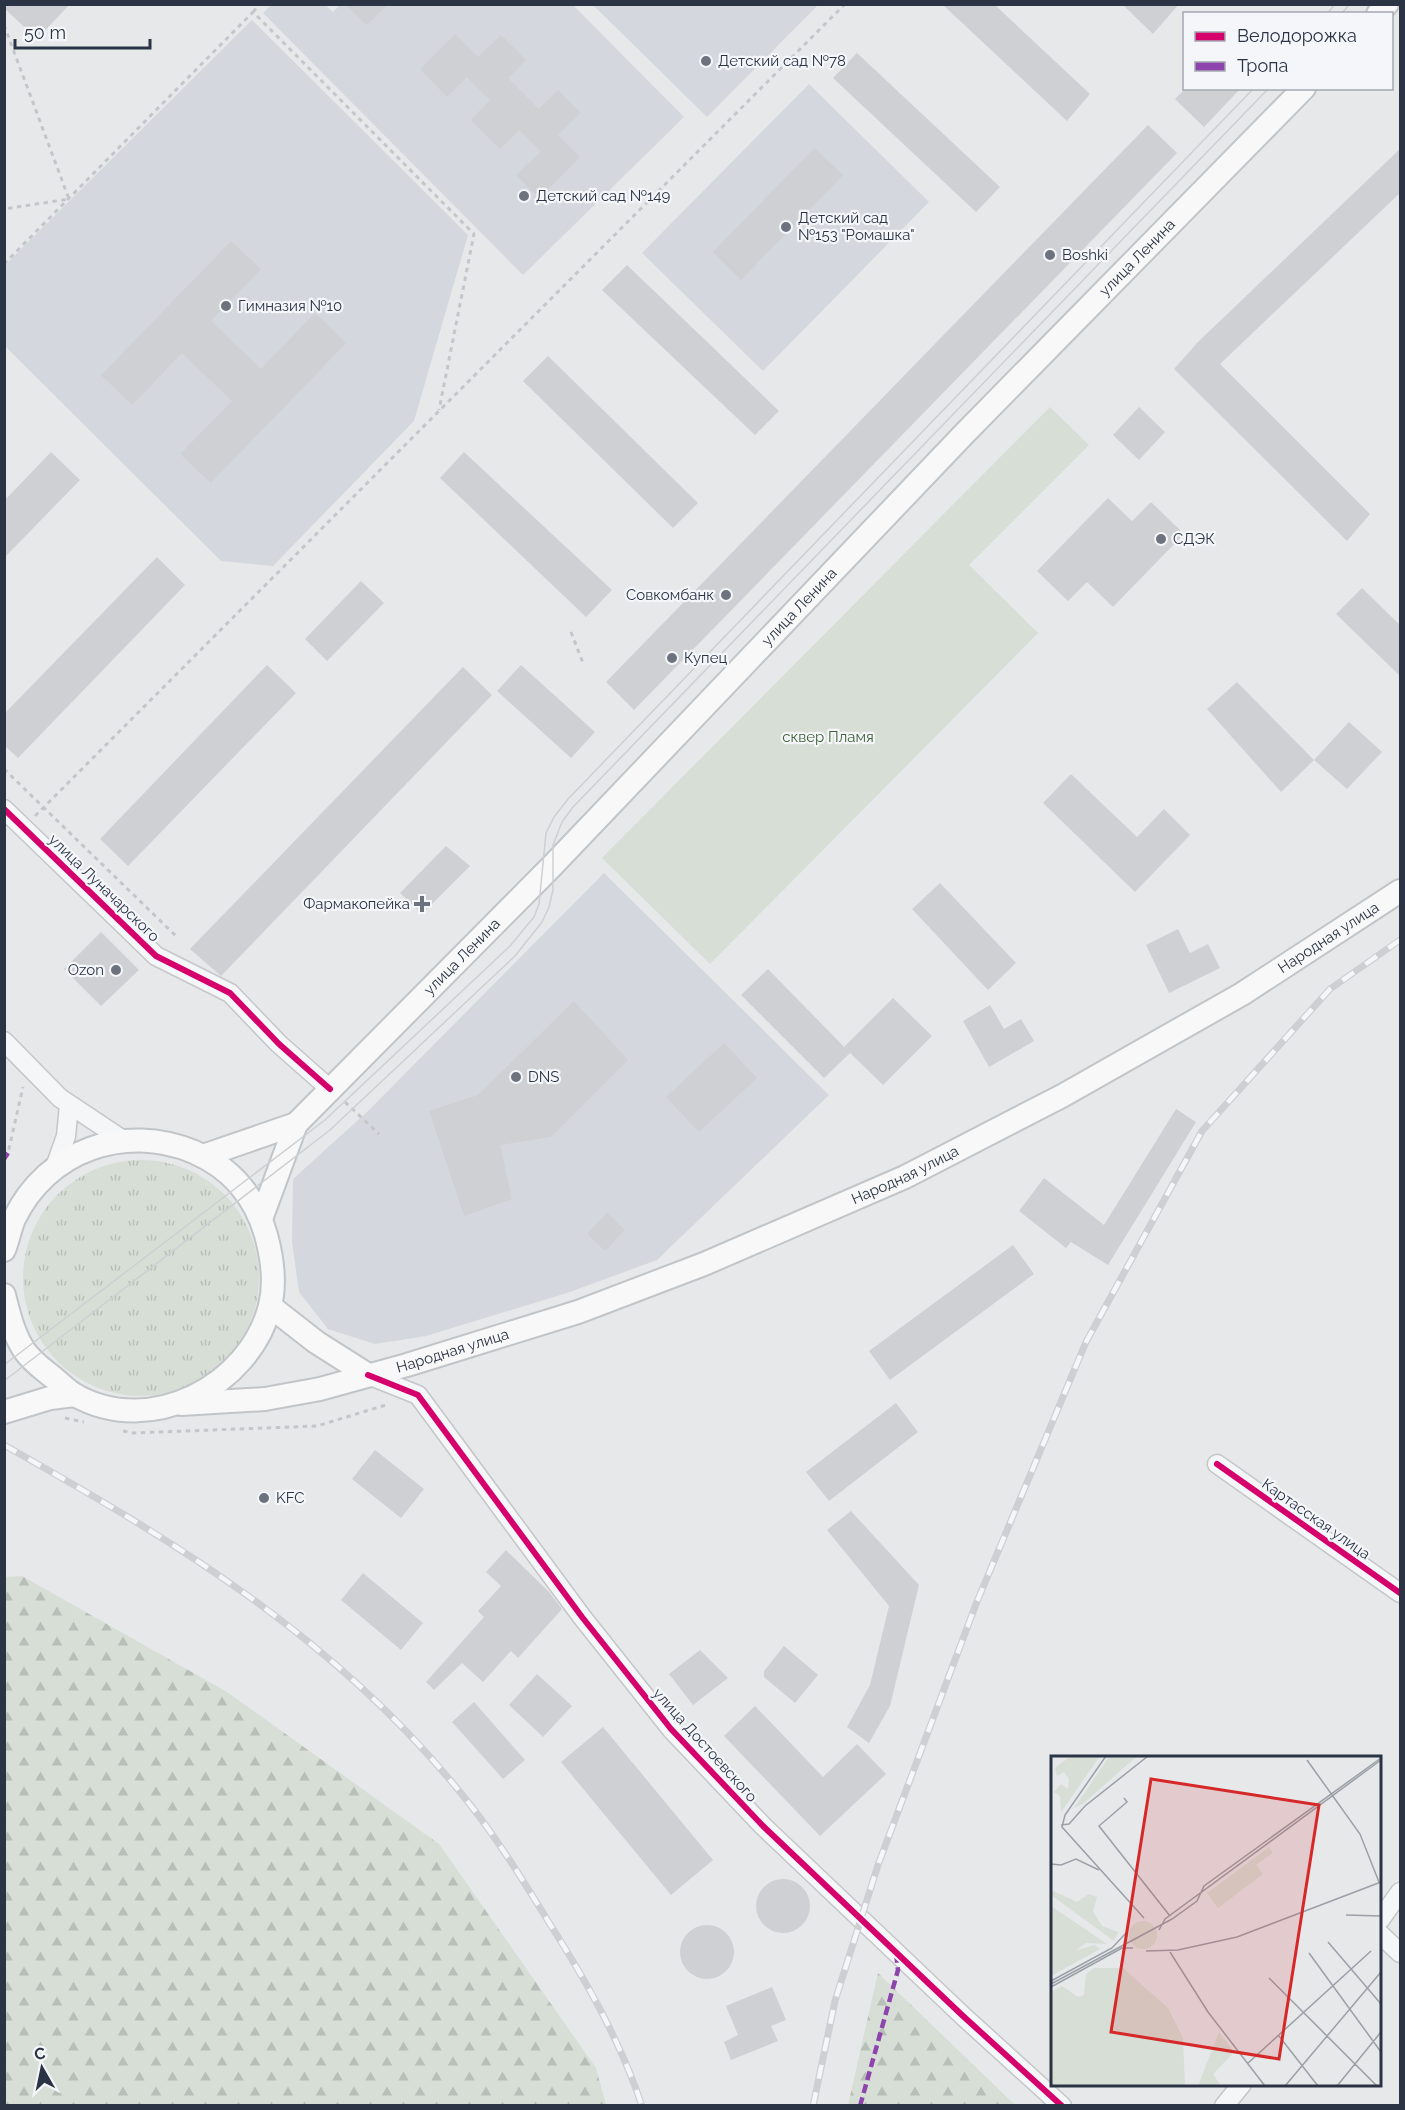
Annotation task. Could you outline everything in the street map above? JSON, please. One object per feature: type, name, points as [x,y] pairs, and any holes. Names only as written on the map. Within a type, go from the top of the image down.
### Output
[{"type":"main road","name":"улица Ленина","points":[[296,1124],[552,866],[965,433],[1302,90]]},
{"type":"main road","name":"Народная улица","points":[[75,1395],[109,1407],[136,1410],[181,1404],[265,1399],[320,1389],[407,1365],[578,1312],[704,1264],[905,1177],[1062,1096],[1232,1000],[1401,891]]},
{"type":"main road","points":[[203,1156],[296,1124]]},
{"type":"main road","points":[[261,1219],[296,1124]]},
{"type":"main road","points":[[4,1250],[14,1220],[31,1191],[55,1167],[87,1149],[123,1140],[150,1140],[203,1156],[231,1173],[261,1219],[273,1261],[270,1306],[252,1348],[221,1382],[181,1404]]},
{"type":"main road","points":[[4,1295],[12,1327],[24,1350],[75,1395]]},
{"type":"main road","points":[[270,1306],[316,1342],[368,1375]]},
{"type":"main road","points":[[4,1412],[50,1398],[75,1395]]},
{"type":"street","name":"улица Луначарского","points":[[4,809],[156,956],[230,993],[279,1044],[330,1089]]},
{"type":"street","points":[[4,1041],[50,1089],[69,1105],[123,1140]]},
{"type":"street","points":[[55,1167],[66,1136],[69,1105]]},
{"type":"street","name":"улица Достоевского","points":[[368,1375],[418,1395],[582,1617],[671,1729],[763,1826],[963,2016],[1062,2106]]},
{"type":"street","name":"Картасская улица","points":[[1217,1464],[1401,1593]]},
{"type":"street","points":[[1381,1919],[1401,1892]]},
{"type":"street","points":[[1381,1935],[1401,1953]]},
{"type":"street","points":[[1224,2106],[1241,2086]]},
{"type":"path","points":[[4,264],[260,4]]},
{"type":"path","points":[[24,828],[845,4]]},
{"type":"path","points":[[253,12],[474,234],[438,412]]},
{"type":"path","points":[[4,25],[69,199]]},
{"type":"path","points":[[4,209],[69,199]]},
{"type":"path","points":[[571,632],[583,663]]},
{"type":"path","points":[[4,769],[176,936]]},
{"type":"path","points":[[4,1157],[9,1154],[28,1065]]},
{"type":"path","points":[[330,1089],[379,1134]]},
{"type":"shaded area","name":"Детский сад №149","points":[[272,4],[325,5],[333,12],[341,4],[573,5],[684,117],[523,275],[263,13]]},
{"type":"shaded area","name":"Детский сад №78","points":[[593,5],[818,5],[707,117]]},
{"type":"shaded area","name":"Гимназия №10","points":[[252,20],[468,235],[414,421],[273,566],[221,561],[5,346],[4,266]]},
{"type":"shaded area","name":"Детский сад №153 \"Ромашка\"","points":[[809,84],[929,202],[763,371],[642,253]]},
{"type":"shaded area","points":[[604,873],[829,1095],[657,1260],[570,1292],[426,1336],[375,1344],[328,1329],[299,1292],[292,1242],[293,1179],[368,1111]]},
{"type":"green space","name":"сквер Пламя","points":[[1050,407],[1089,445],[969,565],[1038,633],[710,964],[602,858]]},
{"type":"green space","points":[[129,1160],[153,1160],[175,1165],[197,1174],[225,1194],[239,1212],[250,1233],[257,1255],[259,1278],[257,1301],[250,1323],[239,1344],[225,1362],[197,1382],[175,1391],[153,1396],[129,1396],[107,1391],[85,1382],[57,1362],[37,1334],[28,1312],[23,1290],[23,1266],[28,1244],[37,1222],[57,1194],[85,1174],[107,1165]]},
{"type":"green space","points":[[22,1576],[227,1692],[439,1844],[596,2068],[606,2105],[5,2105],[4,1577]]},
{"type":"green space","points":[[878,1973],[1015,2105],[848,2105]]},
{"type":"building","points":[[4,4],[70,4],[37,39],[4,8]]},
{"type":"building","points":[[345,4],[388,4],[367,25]]},
{"type":"building","points":[[942,4],[994,4],[1090,94],[1067,121]]},
{"type":"building","points":[[1122,4],[1179,4],[1153,34]]},
{"type":"building","points":[[455,34],[478,57],[501,35],[526,60],[508,78],[539,109],[558,90],[581,113],[558,135],[580,157],[539,198],[516,175],[541,151],[519,130],[500,149],[471,120],[490,100],[467,77],[447,97],[420,69]]},
{"type":"building","points":[[857,53],[1000,187],[976,212],[833,78]]},
{"type":"building","points":[[1184,90],[1239,90],[1204,127],[1175,99]]},
{"type":"building","points":[[1148,125],[1177,153],[634,710],[606,682]]},
{"type":"building","points":[[814,148],[843,175],[741,280],[713,252]]},
{"type":"building","points":[[1401,148],[1401,192],[1220,364],[1370,514],[1347,541],[1174,369],[1198,342]]},
{"type":"building","points":[[231,241],[261,269],[211,321],[261,369],[315,313],[346,343],[211,483],[180,454],[232,401],[182,353],[132,405],[101,375]]},
{"type":"building","points":[[627,265],[779,411],[755,435],[602,290]]},
{"type":"building","points":[[548,356],[698,503],[673,528],[523,381]]},
{"type":"building","points":[[1139,407],[1165,432],[1139,460],[1113,435]]},
{"type":"building","points":[[51,452],[80,480],[4,558],[4,501]]},
{"type":"building","points":[[464,452],[612,590],[586,617],[440,478]]},
{"type":"building","points":[[1108,498],[1132,521],[1151,502],[1184,534],[1113,607],[1087,582],[1068,601],[1037,571]]},
{"type":"building","points":[[157,557],[185,585],[18,758],[4,745],[4,714]]},
{"type":"building","points":[[361,581],[384,603],[327,661],[305,639]]},
{"type":"building","points":[[1362,588],[1401,626],[1401,677],[1336,614]]},
{"type":"building","points":[[267,665],[296,693],[128,866],[100,839]]},
{"type":"building","points":[[521,665],[595,732],[571,758],[497,691]]},
{"type":"building","points":[[463,667],[492,695],[221,976],[190,949]]},
{"type":"building","points":[[1237,682],[1314,760],[1281,792],[1207,709]]},
{"type":"building","points":[[1349,722],[1382,752],[1347,789],[1314,760]]},
{"type":"building","points":[[1071,774],[1137,837],[1164,809],[1190,835],[1135,892],[1043,803]]},
{"type":"building","points":[[446,846],[470,866],[422,914],[400,893]]},
{"type":"building","points":[[940,883],[1016,963],[988,990],[912,909]]},
{"type":"building","points":[[1178,929],[1190,953],[1208,944],[1220,968],[1169,993],[1146,945]]},
{"type":"building","points":[[101,932],[139,970],[101,1006],[64,969]]},
{"type":"building","points":[[768,969],[850,1053],[824,1078],[741,995]]},
{"type":"building","points":[[893,998],[932,1036],[883,1085],[844,1047]]},
{"type":"building","points":[[574,1001],[628,1060],[551,1137],[500,1145],[512,1199],[464,1216],[429,1111],[478,1095]]},
{"type":"building","points":[[990,1005],[1004,1029],[1021,1019],[1034,1041],[989,1067],[963,1021]]},
{"type":"building","points":[[724,1043],[757,1078],[699,1132],[666,1097]]},
{"type":"building","points":[[1176,1109],[1196,1122],[1108,1265],[1071,1242],[1066,1248],[1019,1211],[1044,1178],[1104,1225]]},
{"type":"building","points":[[607,1213],[625,1230],[605,1251],[587,1234]]},
{"type":"building","points":[[1013,1245],[1034,1274],[890,1380],[869,1351]]},
{"type":"building","points":[[896,1403],[918,1432],[829,1501],[806,1472]]},
{"type":"building","points":[[375,1450],[424,1489],[401,1518],[352,1479]]},
{"type":"building","points":[[851,1511],[919,1585],[890,1706],[869,1743],[847,1727],[870,1685],[889,1606],[827,1530]]},
{"type":"building","points":[[506,1550],[549,1592],[562,1609],[518,1658],[511,1651],[483,1682],[462,1663],[434,1690],[426,1682],[484,1617],[478,1611],[501,1586],[486,1572]]},
{"type":"building","points":[[363,1573],[423,1623],[401,1650],[341,1600]]},
{"type":"building","points":[[784,1646],[818,1675],[795,1703],[764,1677],[764,1671]]},
{"type":"building","points":[[700,1650],[728,1678],[693,1705],[669,1674]]},
{"type":"building","points":[[537,1674],[572,1706],[543,1737],[509,1705]]},
{"type":"building","points":[[474,1702],[525,1760],[503,1779],[452,1722]]},
{"type":"building","points":[[755,1706],[823,1777],[857,1744],[886,1774],[820,1836],[724,1736]]},
{"type":"building","points":[[603,1727],[713,1860],[671,1895],[561,1762]]},
{"type":"building","points":[[783,1879],[793,1881],[802,1887],[808,1896],[810,1906],[808,1916],[802,1925],[793,1931],[783,1933],[773,1931],[764,1925],[758,1916],[756,1906],[758,1896],[764,1887],[773,1881]]},
{"type":"building","points":[[707,1925],[717,1927],[726,1933],[732,1942],[734,1952],[732,1962],[726,1971],[717,1977],[707,1979],[697,1977],[688,1971],[682,1962],[680,1952],[682,1942],[688,1933],[697,1927]]},
{"type":"building","points":[[772,1987],[786,2020],[771,2026],[778,2041],[731,2060],[724,2042],[738,2035],[726,2006]]},
{"type":"tram line","points":[[1329,12],[1335,4]]},
{"type":"tram line","points":[[1343,12],[1350,4]]},
{"type":"tram line","points":[[4,1365],[325,1120],[510,946],[534,917],[539,904],[546,833],[554,817],[568,799],[1252,90]]},
{"type":"tram line","points":[[4,1381],[330,1130],[515,956],[542,922],[549,907],[553,890],[553,845],[562,822],[573,807],[1267,90]]},
{"type":"railway","points":[[813,2106],[835,2001],[878,1865],[976,1604],[1086,1342],[1202,1131],[1330,989],[1400,940]]},
{"type":"railway","points":[[4,1445],[130,1518],[249,1597],[306,1640],[360,1686],[411,1737],[472,1807],[528,1888],[601,2011],[623,2057],[642,2106]]},
{"type":"marked path","points":[[4,1159],[8,1153]]},
{"type":"marked path","points":[[860,2106],[898,1970],[896,1953]]},
{"type":"cycle path","points":[[4,809],[156,956],[230,993],[279,1044],[330,1089]]},
{"type":"cycle path","points":[[368,1375],[418,1395],[582,1617],[671,1729],[763,1826],[963,2016],[1062,2106]]},
{"type":"cycle path","points":[[1217,1464],[1400,1593]]},
{"type":"place","name":"Детский сад №78","points":[[706,61]]},
{"type":"place","name":"Детский сад №149","points":[[524,196]]},
{"type":"place","name":"Детский сад №153 \"Ромашка\"","points":[[786,227]]},
{"type":"place","name":"Boshki","points":[[1050,255]]},
{"type":"place","name":"Гимназия №10","points":[[226,306]]},
{"type":"place","name":"СДЭК","points":[[1161,539]]},
{"type":"place","name":"Совкомбанк","points":[[726,595]]},
{"type":"place","name":"Купец","points":[[672,658]]},
{"type":"place","name":"Фармакопейка","points":[[422,904]]},
{"type":"place","name":"Ozon","points":[[116,970]]},
{"type":"place","name":"DNS","points":[[516,1077]]},
{"type":"place","name":"KFC","points":[[264,1498]]}]
